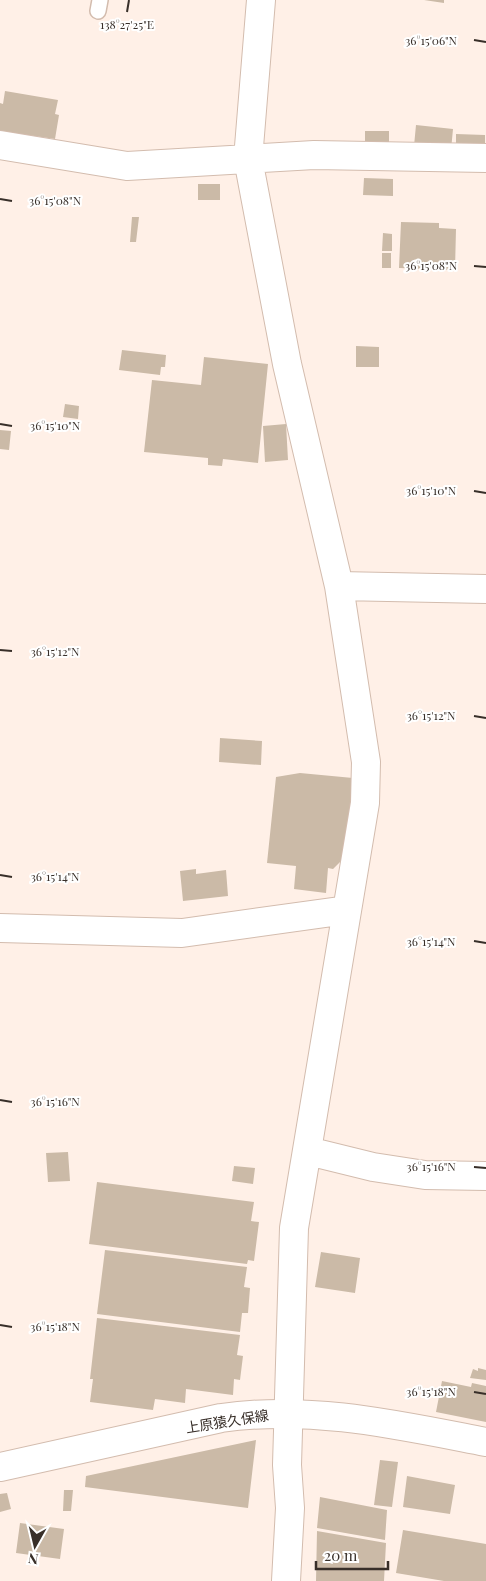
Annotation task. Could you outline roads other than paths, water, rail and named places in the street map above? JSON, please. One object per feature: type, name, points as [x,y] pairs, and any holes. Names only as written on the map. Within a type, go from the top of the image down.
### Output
[{"type":"street","points":[[261,0],[248,159],[287,364],[339,586],[366,762],[365,803],[294,1228],[288,1413],[290,1508],[286,1581]]},
{"type":"street","points":[[0,145],[127,166],[314,155],[486,158]]},
{"type":"street","points":[[339,586],[486,588]]},
{"type":"street","points":[[0,928],[182,933],[347,910]]},
{"type":"street","points":[[308,1150],[373,1167],[425,1175],[486,1176]]},
{"type":"street","name":"上原猿久保線","points":[[0,1467],[221,1418],[252,1414],[288,1413],[338,1416],[486,1442]]}]
